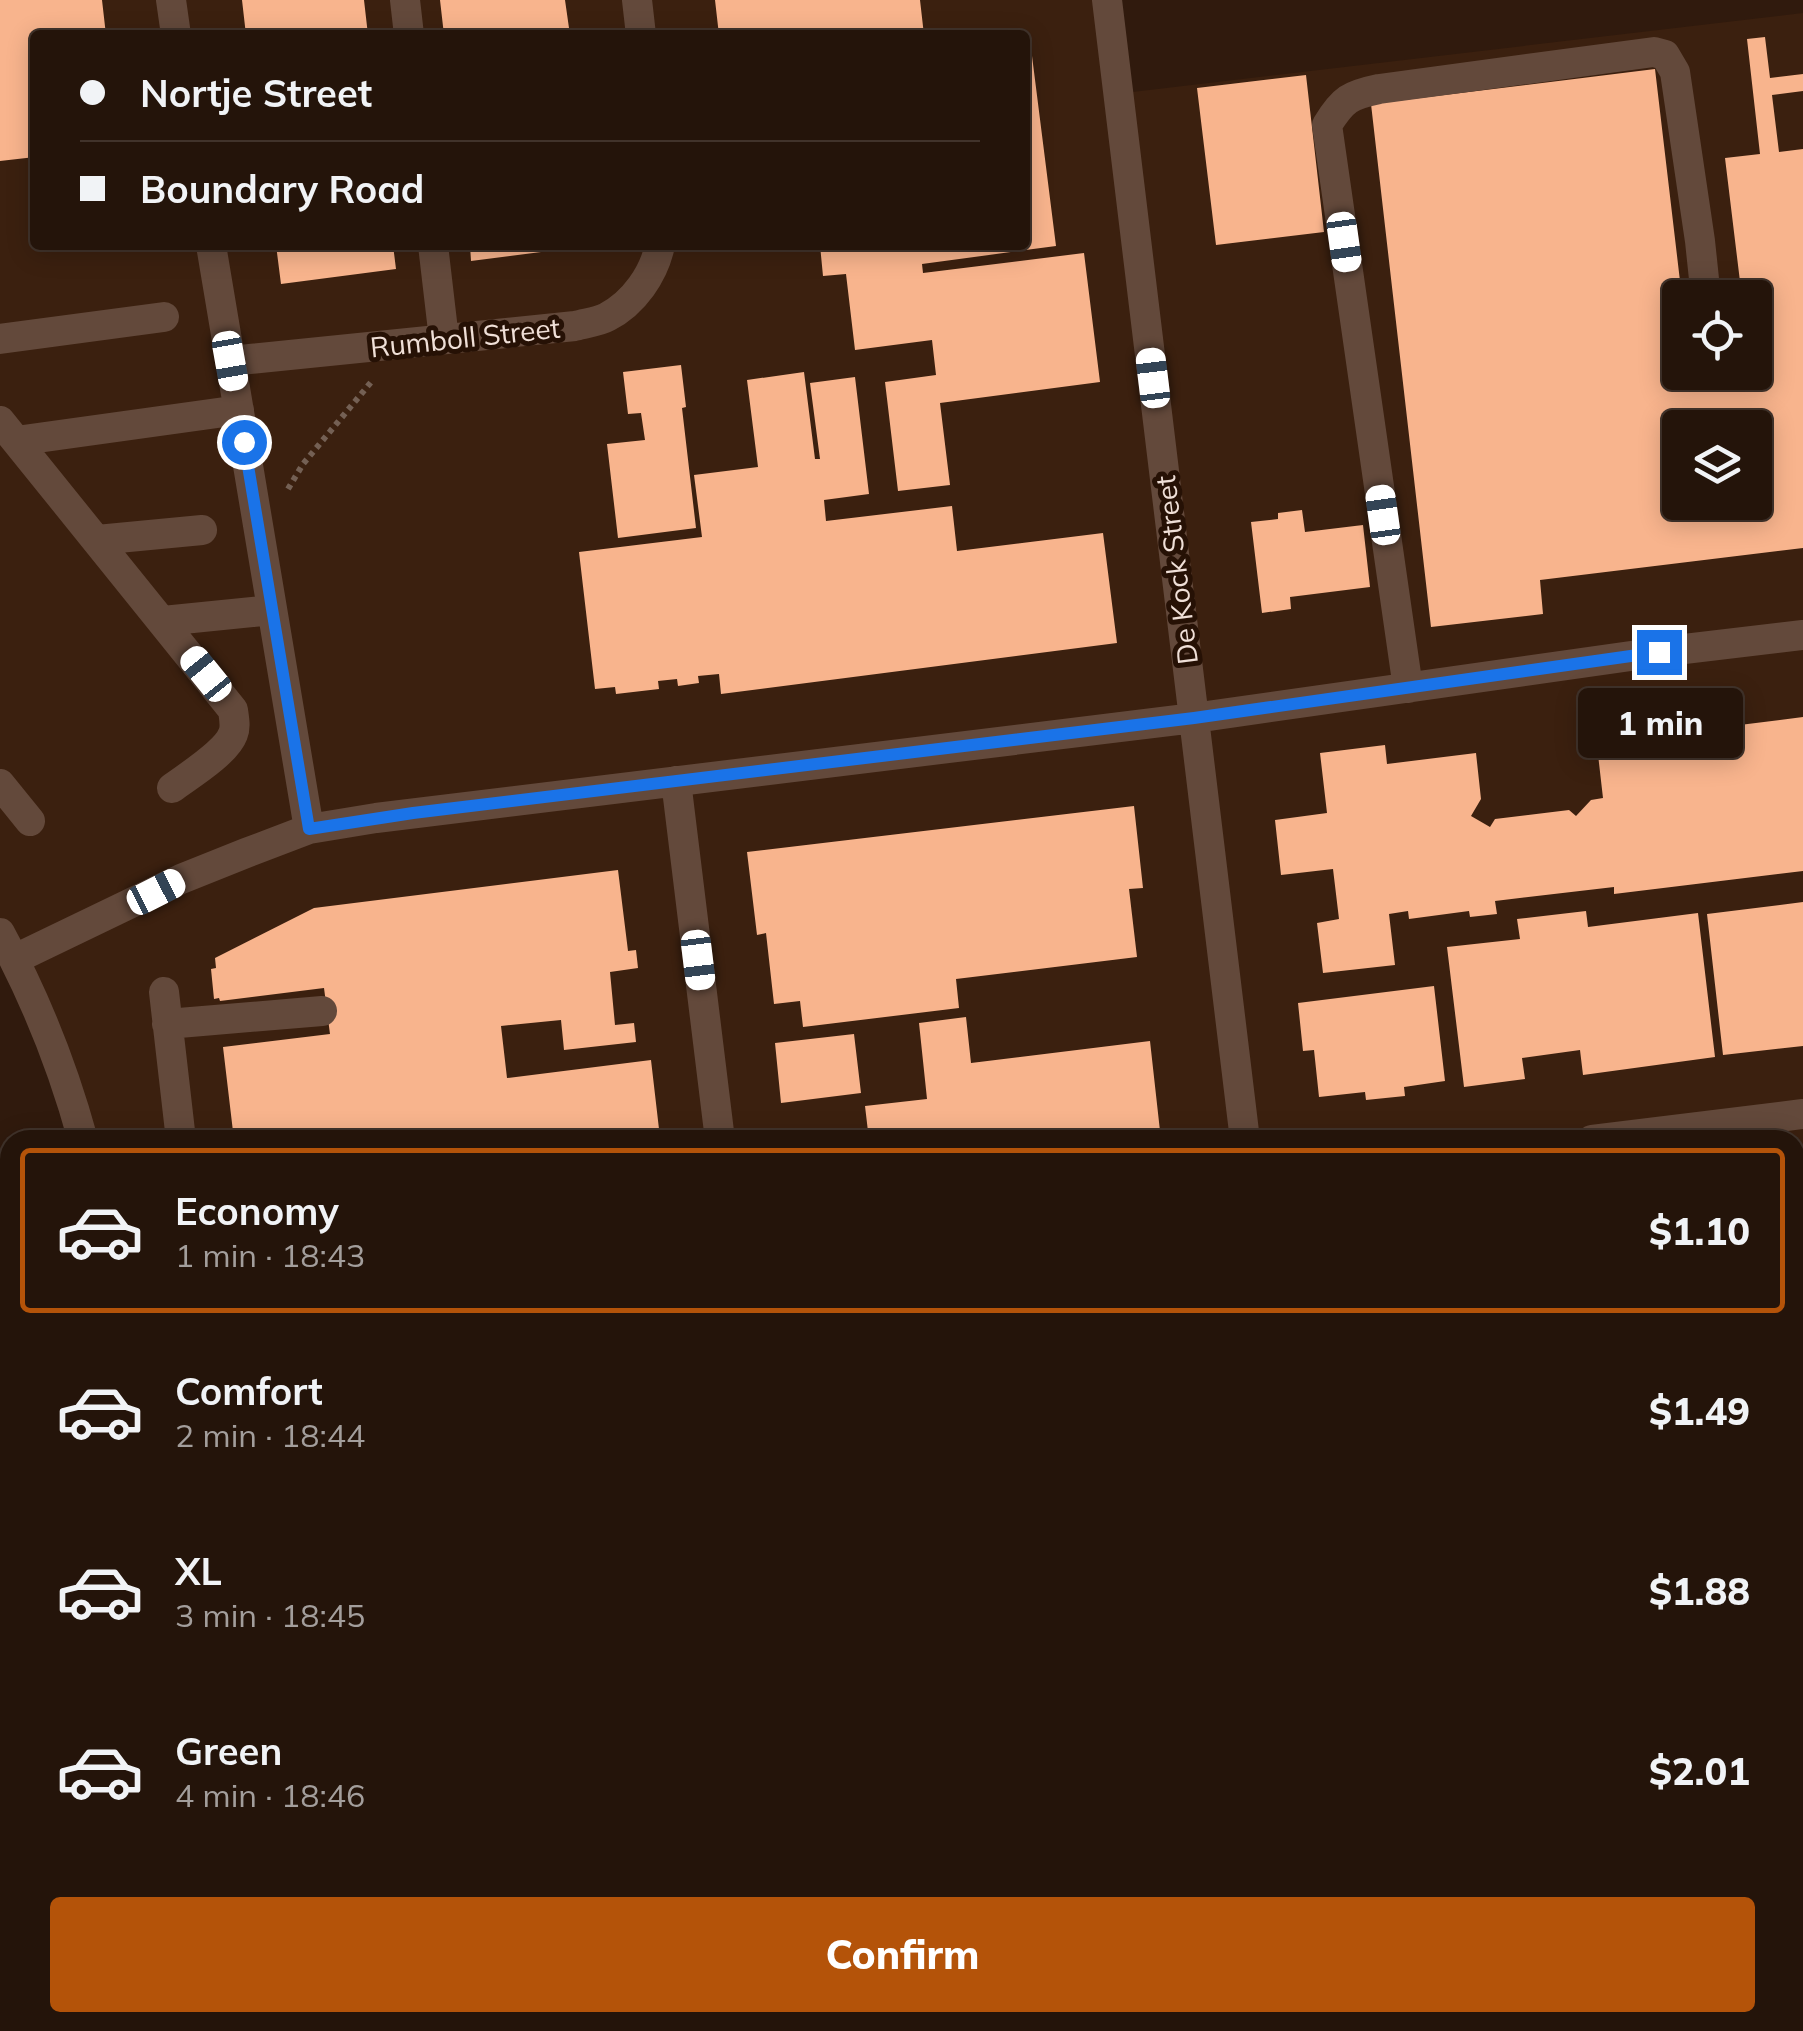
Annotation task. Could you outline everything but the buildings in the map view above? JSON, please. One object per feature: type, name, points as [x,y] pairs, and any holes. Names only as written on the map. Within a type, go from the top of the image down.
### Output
[{"type":"street","points":[[170,0],[175,30]]},
{"type":"street","points":[[405,0],[408,30]]},
{"type":"street","points":[[637,0],[640,30]]},
{"type":"street","name":"De Kock Street","points":[[1107,0],[1244,1130]]},
{"type":"street","points":[[1408,688],[1327,124],[1339,105],[1354,94],[1379,88],[1654,52],[1665,55],[1674,72],[1704,280]]},
{"type":"street","points":[[212,250],[309,829]]},
{"type":"street","points":[[434,250],[444,339]]},
{"type":"street","name":"Rumboll Street","points":[[230,361],[575,326],[606,318],[630,300],[650,275],[658,250]]},
{"type":"street","points":[[0,339],[164,317]]},
{"type":"street","points":[[8,431],[239,410]]},
{"type":"street","points":[[8,431],[233,710],[233,735],[226,746],[172,788]]},
{"type":"street","points":[[97,540],[202,530]]},
{"type":"street","points":[[162,621],[272,610]]},
{"type":"street","points":[[80,1130],[69,1087],[7,946],[309,829],[1194,718],[1659,652],[1803,636]]},
{"type":"street","points":[[676,781],[719,1130]]},
{"type":"street","points":[[0,784],[30,820]]},
{"type":"street","points":[[164,992],[180,1130]]},
{"type":"street","points":[[167,1024],[322,1011]]},
{"type":"street","points":[[1673,1130],[1803,1114]]},
{"type":"path","points":[[260,538],[303,464],[369,386],[388,345]]},
{"type":"shaded area","points":[[0,0],[1112,0],[1124,93],[1803,13],[1803,1130],[73,1130],[0,933]]},
{"type":"route","points":[[244,442],[309,829],[1194,718],[1659,652]]}]
